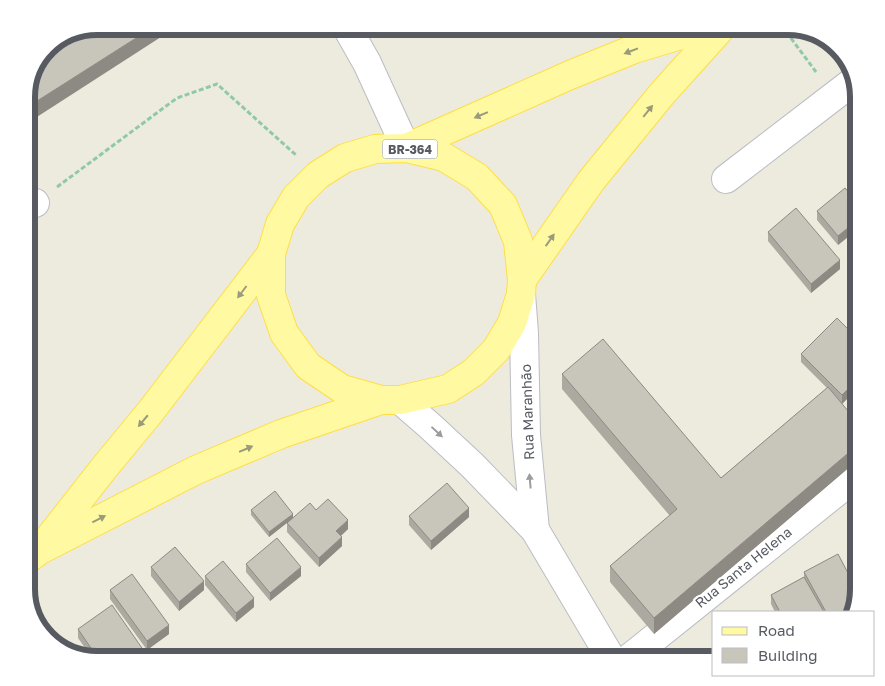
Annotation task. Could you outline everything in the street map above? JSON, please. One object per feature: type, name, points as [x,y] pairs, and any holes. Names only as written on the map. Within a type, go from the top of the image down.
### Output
[{"type":"main road","name":"BR-364","points":[[406,148],[570,75],[634,49],[680,35]]},
{"type":"main road","name":"BR-364","points":[[521,287],[591,181],[661,95],[715,35]]},
{"type":"main road","name":"BR-364","points":[[35,553],[196,470],[281,434],[391,400],[448,389],[474,372],[496,350],[512,323],[521,287],[518,241],[503,205],[477,176],[444,157],[406,148],[375,149],[345,158],[318,175],[296,197],[280,224],[271,254],[271,294],[284,333],[308,366],[342,389],[391,400]]},
{"type":"main road","name":"BR-364","points":[[35,552],[151,412],[271,254]]},
{"type":"street","points":[[351,35],[367,63],[406,148]]},
{"type":"street","points":[[726,179],[849,85]]},
{"type":"street","name":"Rua Maranhão","points":[[521,287],[526,435],[535,530]]},
{"type":"street","name":"Rua Maranhão","points":[[391,400],[430,426],[472,465],[535,530],[607,651]]},
{"type":"street","name":"Rua Santa Helena","points":[[638,651],[850,481]]},
{"type":"path","points":[[789,35],[834,96]]},
{"type":"path","points":[[35,199],[177,98],[217,84],[318,175]]},
{"type":"building","points":[[141,35],[35,102],[37,81],[45,62],[62,45],[85,36]]},
{"type":"building","points":[[845,188],[850,194],[850,226],[838,236],[817,211]]},
{"type":"building","points":[[796,208],[840,260],[811,284],[768,232]]},
{"type":"building","points":[[837,318],[850,331],[850,387],[842,395],[801,354]]},
{"type":"building","points":[[603,339],[721,478],[828,387],[850,413],[850,452],[654,618],[610,566],[677,509],[562,374]]},
{"type":"building","points":[[447,483],[469,508],[431,541],[409,516]]},
{"type":"building","points":[[275,491],[293,514],[269,532],[251,510]]},
{"type":"building","points":[[328,499],[348,520],[336,531],[342,537],[319,558],[287,523],[310,503],[316,510]]},
{"type":"building","points":[[277,538],[301,567],[270,593],[246,564]]},
{"type":"building","points":[[175,547],[204,581],[179,602],[151,567]]},
{"type":"building","points":[[838,554],[850,577],[846,611],[825,611],[804,572]]},
{"type":"building","points":[[223,561],[254,598],[236,613],[205,576]]},
{"type":"building","points":[[132,574],[169,625],[147,641],[110,590]]},
{"type":"building","points":[[804,577],[823,611],[779,611],[771,595]]},
{"type":"building","points":[[112,605],[142,648],[138,651],[93,650],[78,629]]}]
